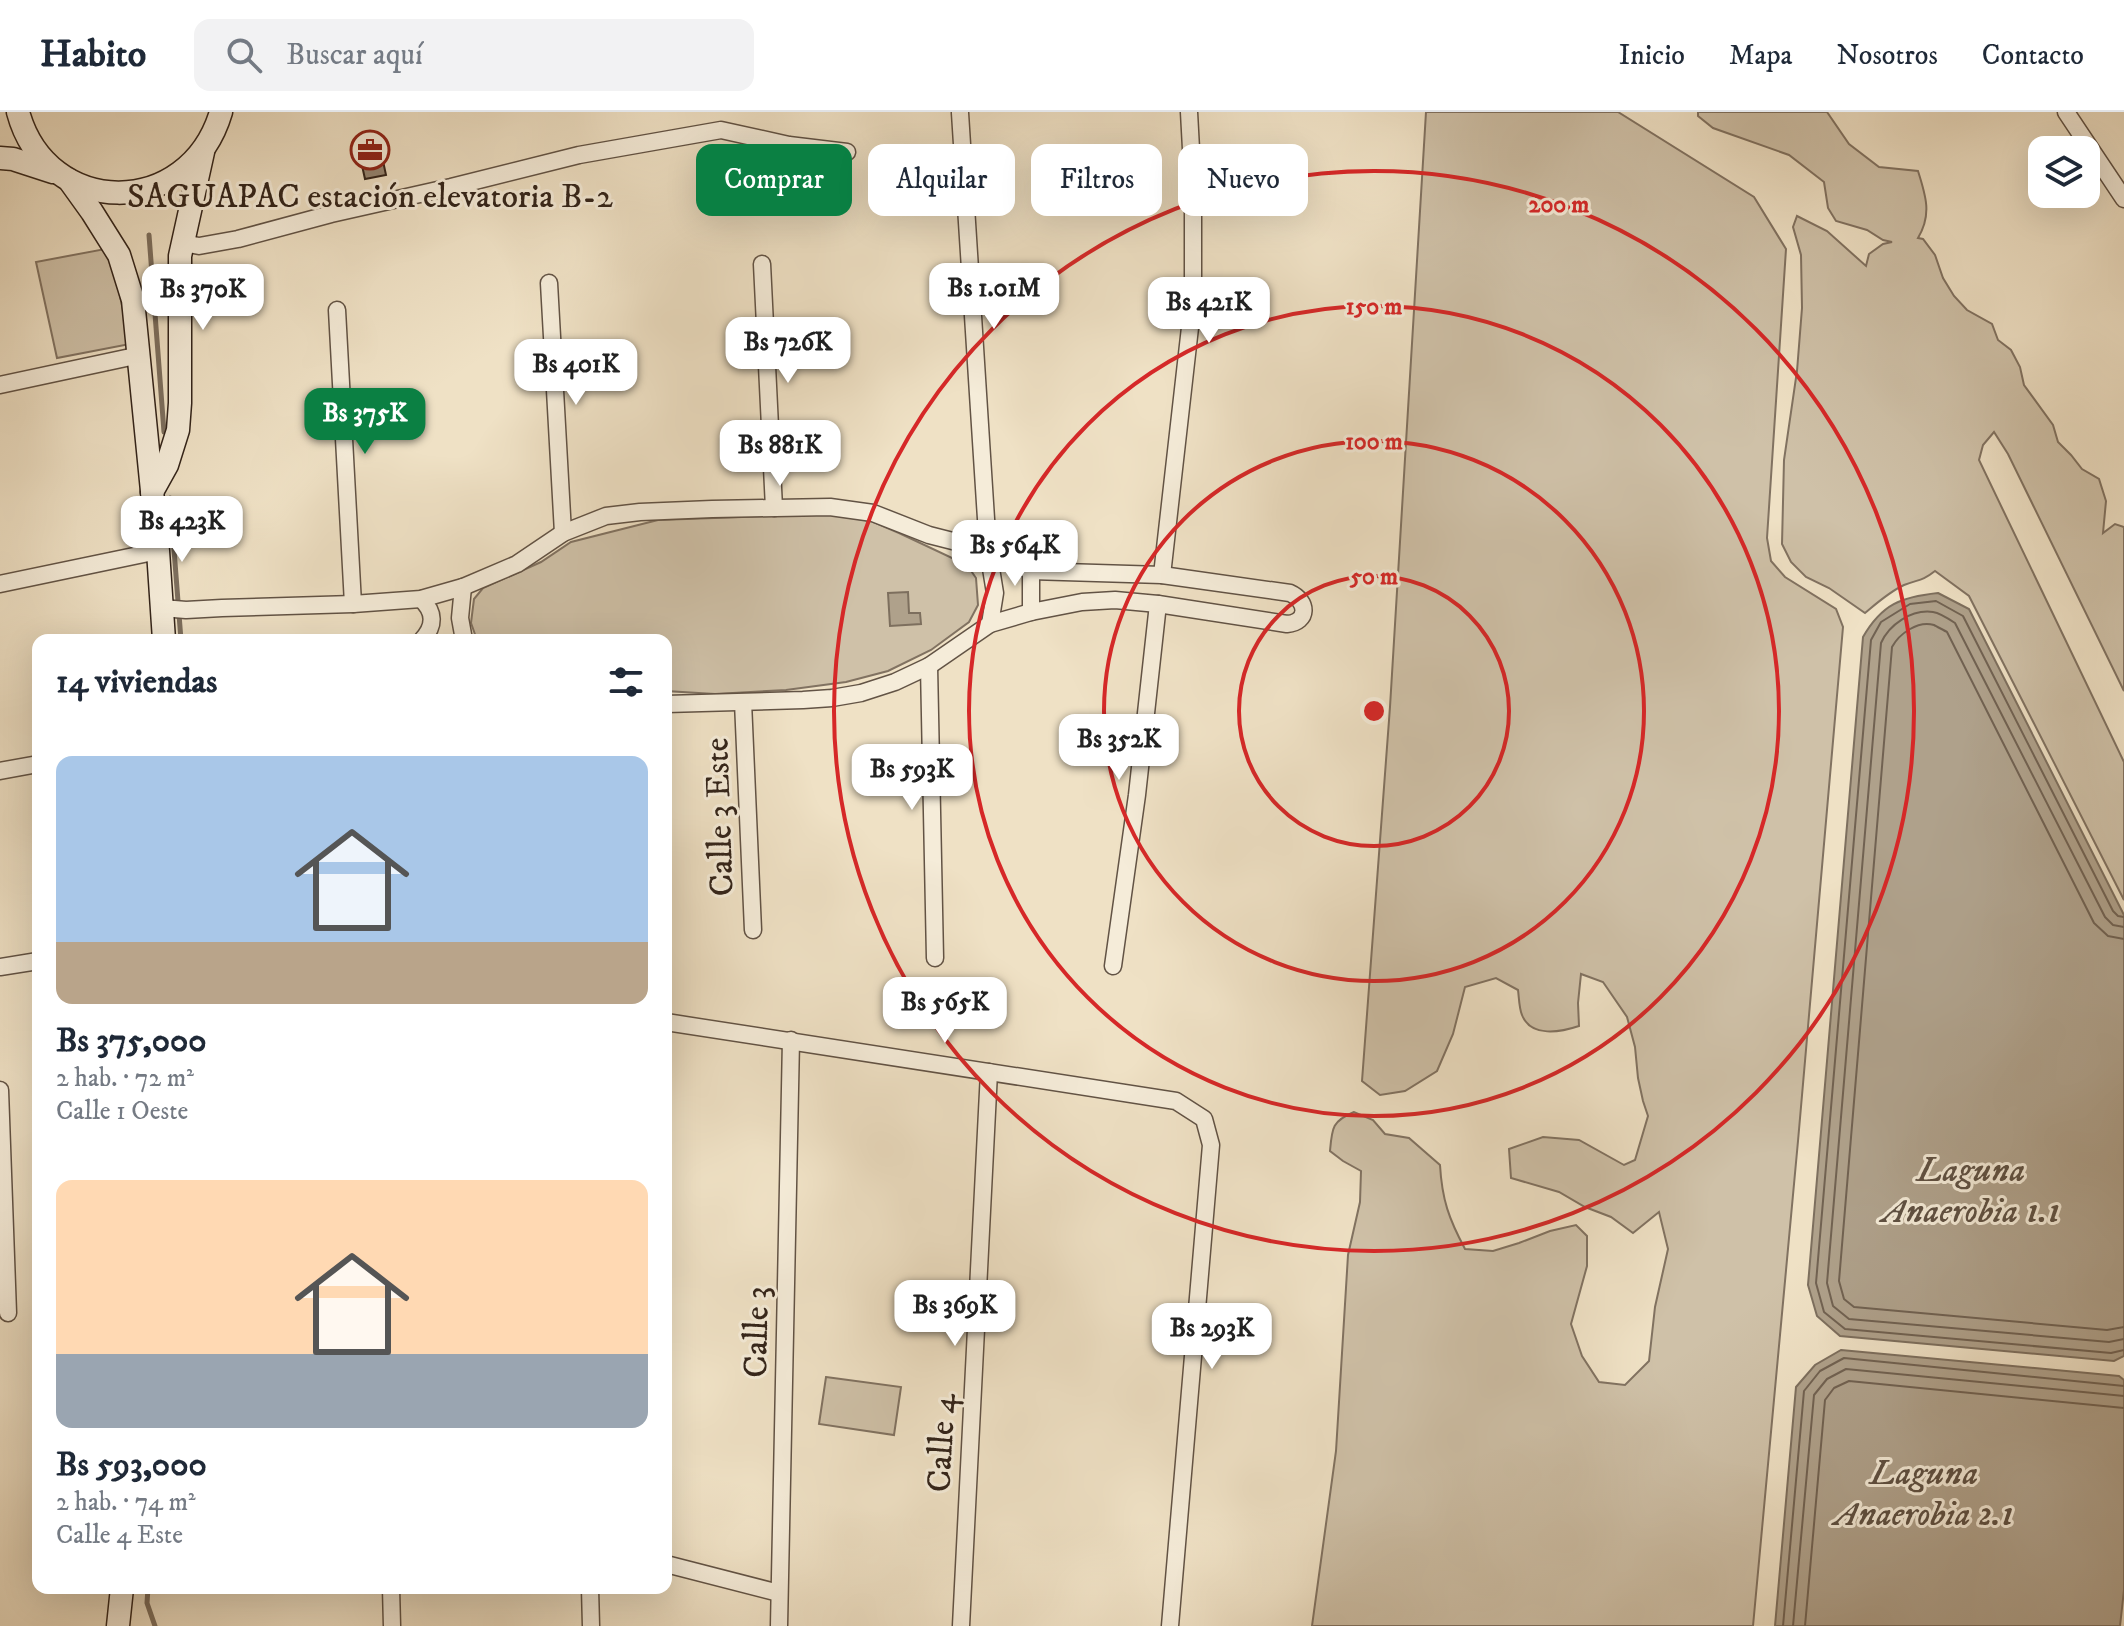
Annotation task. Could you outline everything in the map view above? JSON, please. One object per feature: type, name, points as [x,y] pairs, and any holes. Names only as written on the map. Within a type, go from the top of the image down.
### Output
[{"type":"street","points":[[18,112],[23,131],[30,142],[92,212],[119,255],[133,300],[158,551],[174,609],[166,634]]},
{"type":"street","points":[[0,158],[13,159],[97,191],[126,194],[155,187],[182,173],[203,152],[214,134],[221,112]]},
{"type":"street","points":[[1162,575],[1193,301],[1193,186],[1189,112]]},
{"type":"street","points":[[2066,112],[2124,199]]},
{"type":"street","points":[[960,113],[988,550],[995,593],[990,624]]},
{"type":"street","points":[[183,243],[199,246],[238,239],[579,155],[721,130],[784,144]]},
{"type":"street","points":[[152,492],[167,465],[178,430],[180,256],[203,152]]},
{"type":"street","points":[[762,264],[774,508]]},
{"type":"street","points":[[549,283],[563,533]]},
{"type":"street","points":[[337,310],[353,604]]},
{"type":"street","points":[[0,385],[140,355]]},
{"type":"street","points":[[174,609],[421,599],[463,587],[517,564],[563,533],[606,516],[640,512],[830,507],[873,513],[929,535],[988,550],[1031,571],[1162,575],[1290,593],[1300,600],[1303,611],[1298,622],[1287,624],[1158,604],[1115,600],[1082,602],[990,624],[929,666],[861,693],[832,698],[672,704]]},
{"type":"street","points":[[0,584],[158,551]]},
{"type":"street","points":[[1031,571],[1031,612]]},
{"type":"street","points":[[463,587],[460,618],[463,634]]},
{"type":"street","points":[[421,599],[430,607],[433,623],[428,634]]},
{"type":"street","points":[[1113,966],[1135,810],[1158,604]]},
{"type":"street","points":[[929,666],[935,958]]},
{"type":"street","name":"Calle 3 Este","points":[[743,702],[753,930]]},
{"type":"street","points":[[0,771],[32,765]]},
{"type":"street","points":[[0,967],[32,962]]},
{"type":"street","points":[[672,1023],[1176,1101],[1204,1119],[1211,1145],[1170,1626]]},
{"type":"street","name":"Calle 3","points":[[779,1626],[791,1040]]},
{"type":"street","name":"Calle 4","points":[[961,1626],[989,1072]]},
{"type":"street","points":[[0,1090],[8,1313]]},
{"type":"street","points":[[672,1566],[779,1593]]},
{"type":"street","points":[[118,1626],[121,1594]]},
{"type":"street","points":[[391,1594],[392,1626]]},
{"type":"street","points":[[590,1594],[591,1626]]},
{"type":"shaded area","points":[[1426,112],[1618,112],[1754,197],[1786,249],[1767,538],[1771,561],[1785,577],[1836,609],[1843,627],[1753,1626],[1312,1626],[1336,1451],[1348,1255],[1360,1202],[1361,1171],[1330,1151],[1337,1122],[1354,1112],[1373,1120],[1385,1134],[1409,1138],[1440,1165],[1447,1209],[1465,1249],[1493,1251],[1576,1225],[1587,1236],[1587,1266],[1571,1324],[1582,1356],[1599,1382],[1625,1385],[1649,1361],[1655,1307],[1668,1249],[1659,1212],[1633,1233],[1611,1217],[1559,1192],[1511,1178],[1509,1149],[1543,1137],[1579,1140],[1624,1165],[1635,1160],[1648,1116],[1627,1017],[1603,982],[1581,974],[1579,1026],[1555,1031],[1539,1030],[1526,1022],[1521,1012],[1518,990],[1496,978],[1465,987],[1453,1034],[1437,1071],[1405,1091],[1380,1095],[1362,1081],[1390,707]]},
{"type":"shaded area","points":[[1698,112],[1827,112],[1849,144],[1879,167],[1918,171],[1926,213],[1918,238],[1923,239],[1935,255],[1943,278],[1954,296],[1967,310],[1992,324],[1998,340],[2011,350],[2020,367],[2024,385],[2053,425],[2058,442],[2082,469],[2099,479],[2106,501],[2103,533],[2115,524],[2124,527],[2124,691],[2008,454],[1994,432],[1983,445],[1979,460],[2124,762],[2124,900],[1969,596],[1935,571],[1893,591],[1865,613],[1829,588],[1806,577],[1791,562],[1782,544],[1784,460],[1797,371],[1802,308],[1801,255],[1793,227],[1797,216],[1827,231],[1866,266],[1869,254],[1892,242],[1867,230],[1836,221],[1828,208],[1824,182],[1789,155],[1713,128],[1698,116]]},
{"type":"shaded area","points":[[105,249],[114,267],[130,344],[57,358],[36,262]]},
{"type":"shaded area","points":[[825,514],[871,521],[967,565],[976,578],[978,605],[969,622],[931,650],[888,671],[846,682],[786,690],[715,694],[672,691],[672,634],[475,634],[471,623],[474,599],[483,588],[541,562],[571,542],[658,520]]},
{"type":"shaded area","points":[[826,1377],[901,1387],[894,1435],[819,1424]]},
{"type":"water","points":[[908,592],[909,613],[920,613],[921,624],[890,626],[888,593]]},
{"type":"water","name":"Laguna Anaerobia 1.1","points":[[1938,593],[1969,609],[2124,915],[2124,1356],[2114,1361],[1840,1336],[1817,1316],[1808,1285],[1863,637],[1878,617],[1894,604]]},
{"type":"water","name":"Laguna Anaerobia 2.1","points":[[1841,1350],[2119,1376],[2124,1380],[2124,1590],[2120,1626],[1775,1626],[1796,1387],[1815,1365]]},
{"type":"building","points":[[377,133],[386,175],[365,179],[356,138]]},
{"type":"waterway","points":[[149,235],[164,432]]},
{"type":"waterway","points":[[170,498],[181,634]]},
{"type":"waterway","points":[[148,1594],[147,1603],[155,1626]]},
{"type":"place","name":"SAGUAPAC estación elevatoria B-2","points":[[370,150]]}]
